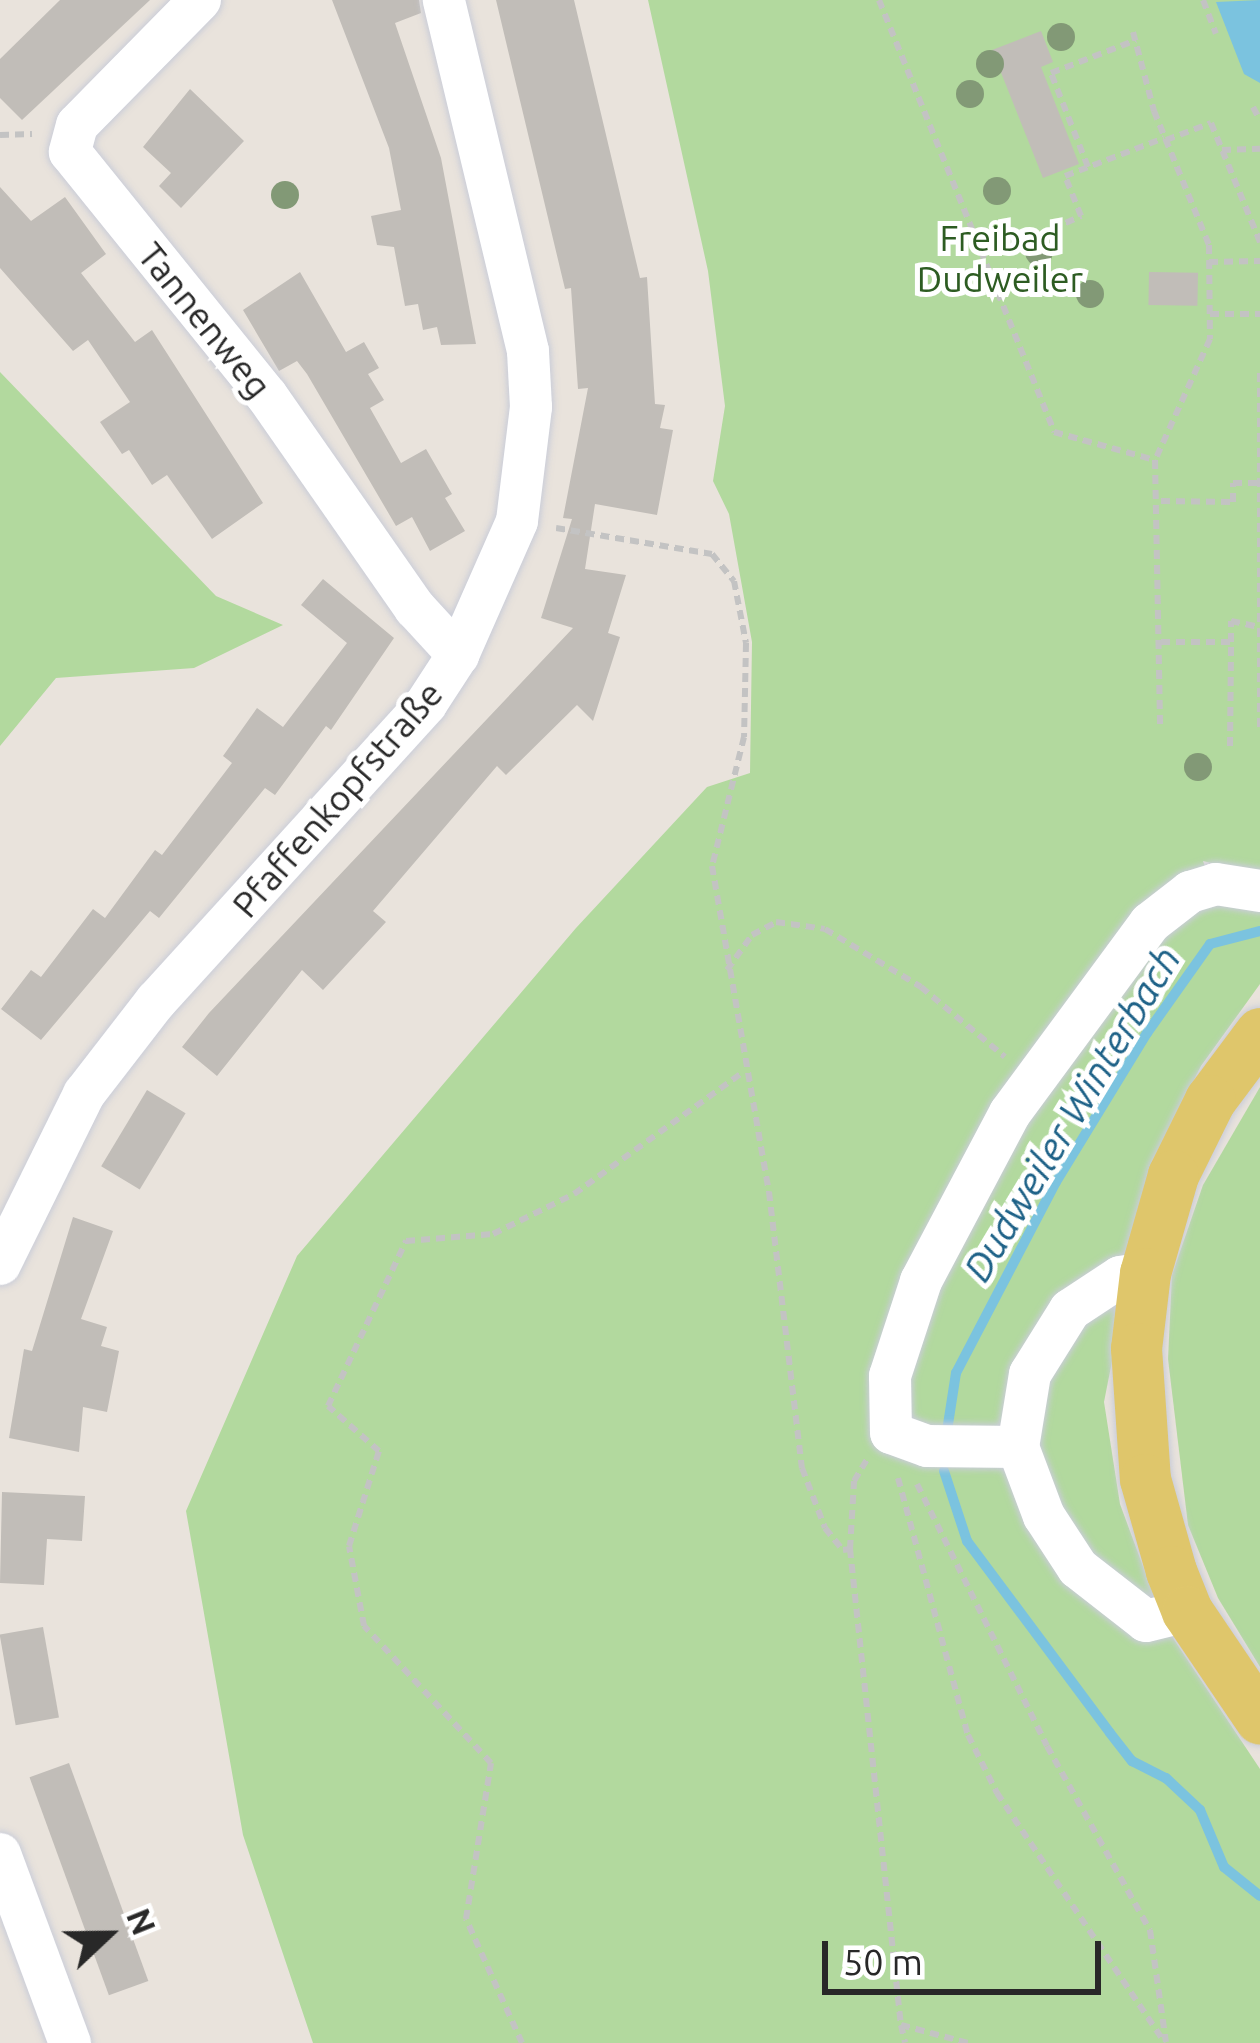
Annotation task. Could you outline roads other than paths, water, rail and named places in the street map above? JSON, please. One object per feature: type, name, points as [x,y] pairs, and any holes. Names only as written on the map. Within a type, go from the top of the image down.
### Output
[{"type":"main road","points":[[1260,1033],[1210,1100],[1173,1175],[1145,1273],[1137,1412],[1159,1534],[1187,1611],[1260,1719]]},
{"type":"street","name":"Tannenweg","points":[[200,0],[77,125],[70,152],[267,396],[415,608],[458,655]]},
{"type":"street","name":"Pfaffenkopfstraße","points":[[0,1264],[84,1094],[156,1001],[364,778],[458,655],[517,521],[531,407],[528,351],[444,0]]},
{"type":"street","points":[[1018,1447],[927,1446],[891,1432],[890,1376],[921,1281],[1027,1089],[1150,923],[1203,888],[1260,891]]},
{"type":"street","points":[[1145,1273],[1120,1277],[1070,1310],[1030,1374],[1018,1447],[1044,1516],[1090,1580],[1146,1621],[1187,1611]]},
{"type":"street","points":[[0,1854],[70,2043]]},
{"type":"water","points":[[1260,0],[1260,83],[1244,74],[1216,2]]},
{"type":"waterway","name":"Dudweiler Winterbach","points":[[947,1431],[956,1373],[1056,1182],[1147,1033],[1210,944],[1260,931]]},
{"type":"waterway","name":"Dudweiler Winterbach","points":[[944,1471],[967,1541],[1132,1761],[1166,1778],[1200,1810],[1224,1867],[1260,1896]]},
{"type":"park label","name":"Freibad Dudweiler","points":[[1000,258]]}]
